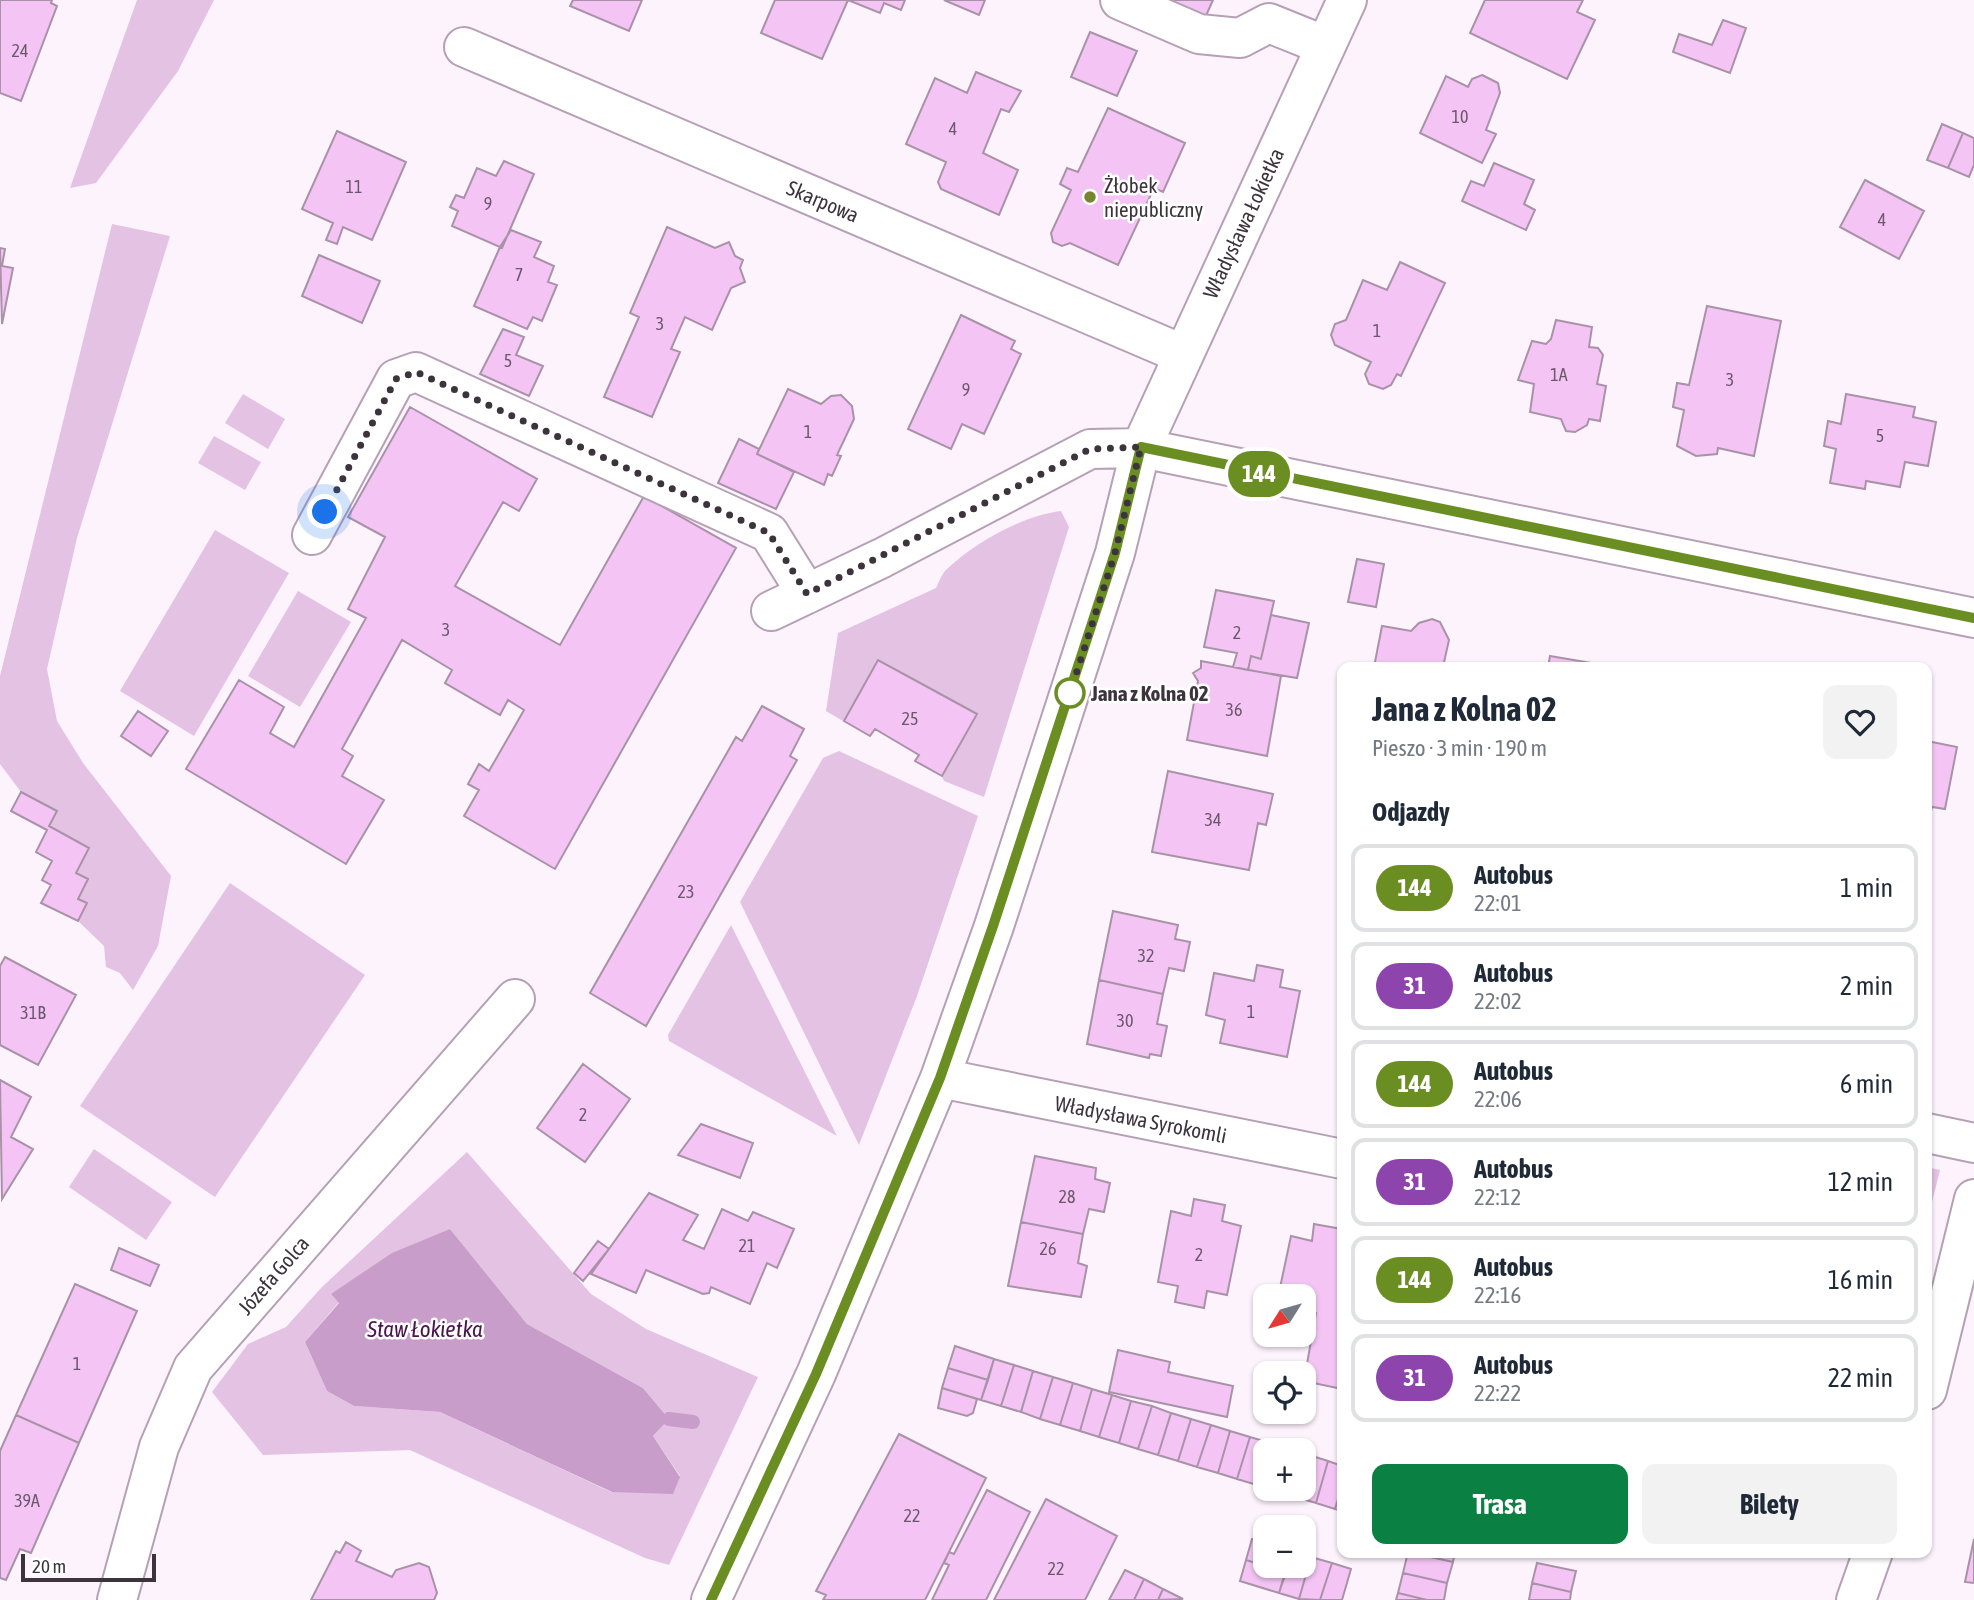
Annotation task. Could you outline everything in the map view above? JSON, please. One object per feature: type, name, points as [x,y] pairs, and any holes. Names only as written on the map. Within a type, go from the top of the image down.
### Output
[{"type":"street","points":[[1120,0],[1199,34],[1240,38],[1269,23],[1326,46]]},
{"type":"street","name":"Władysława Łokietka","points":[[711,1600],[816,1374],[940,1078],[993,926],[1115,553],[1141,447],[1347,0]]},
{"type":"street","name":"Skarpowa","points":[[464,47],[1182,354]]},
{"type":"street","points":[[312,536],[396,379],[416,372],[769,533],[807,594]]},
{"type":"street","points":[[771,611],[1090,449],[1141,447],[1974,618]]},
{"type":"street","name":"Józefa Golca","points":[[117,1600],[159,1447],[193,1368],[515,999]]},
{"type":"street","name":"Władysława Syrokomli","points":[[940,1078],[1337,1158]]},
{"type":"street","points":[[1932,1134],[1974,1143]]},
{"type":"street","points":[[1932,1370],[1974,1199]]},
{"type":"street","points":[[1856,1600],[1871,1558]]},
{"type":"shaded area","points":[[137,0],[214,0],[178,71],[96,183],[70,188]]},
{"type":"shaded area","points":[[112,224],[170,236],[77,538],[47,669],[57,721],[83,763],[171,876],[158,946],[133,990],[120,973],[106,967],[104,946],[78,921],[87,904],[78,899],[88,879],[76,873],[89,848],[49,826],[57,811],[21,792],[0,764],[0,676]]},
{"type":"shaded area","points":[[243,394],[285,419],[268,449],[225,423]]},
{"type":"shaded area","points":[[214,436],[261,462],[245,490],[198,463]]},
{"type":"shaded area","points":[[1061,511],[1069,527],[984,797],[944,781],[942,777],[977,714],[879,659],[843,721],[826,711],[838,633],[936,588],[947,569],[1000,532],[1031,518]]},
{"type":"shaded area","points":[[215,530],[289,573],[194,736],[120,691]]},
{"type":"shaded area","points":[[298,591],[351,622],[300,707],[248,676]]},
{"type":"shaded area","points":[[839,751],[978,816],[917,996],[859,1145],[740,902],[823,758]]},
{"type":"shaded area","points":[[230,883],[365,975],[215,1197],[80,1106]]},
{"type":"shaded area","points":[[731,925],[837,1136],[669,1041],[668,1035]]},
{"type":"shaded area","points":[[94,1149],[172,1202],[146,1240],[69,1187]]},
{"type":"shaded area","points":[[467,1152],[591,1294],[646,1329],[758,1377],[669,1565],[645,1558],[410,1450],[263,1455],[212,1392],[248,1344],[286,1327],[322,1287]],"holes":[[[450,1229],[527,1324],[643,1388],[669,1419],[653,1436],[680,1476],[611,1492],[440,1412],[354,1406],[327,1391],[305,1342],[339,1302],[331,1294]]]},
{"type":"shaded area","points":[[1932,1168],[1940,1170],[1932,1202]]},
{"type":"water","name":"Staw Łokietka","points":[[450,1229],[527,1324],[643,1388],[669,1419],[653,1436],[680,1477],[673,1494],[612,1492],[440,1412],[354,1406],[327,1391],[305,1342],[339,1303],[331,1294],[392,1253]]},
{"type":"building","points":[[0,0],[52,0],[51,3],[57,6],[21,101],[0,93]]},
{"type":"building","points":[[573,0],[642,0],[629,31],[570,6]]},
{"type":"building","points":[[775,0],[848,0],[822,59],[761,33]]},
{"type":"building","points":[[848,0],[905,0],[901,10],[884,3],[880,13]]},
{"type":"building","points":[[944,0],[985,0],[979,15]]},
{"type":"building","points":[[1162,0],[1213,0],[1205,18]]},
{"type":"building","points":[[1485,0],[1583,0],[1577,12],[1595,20],[1567,79],[1470,33]]},
{"type":"building","points":[[1723,20],[1746,28],[1730,73],[1673,52],[1679,34],[1712,45]]},
{"type":"building","points":[[1090,32],[1137,51],[1117,96],[1071,77]]},
{"type":"building","points":[[976,72],[1021,91],[1009,112],[1001,109],[983,153],[1018,170],[999,215],[941,189],[938,182],[946,162],[906,144],[935,78],[967,93]]},
{"type":"building","points":[[1482,75],[1498,83],[1500,93],[1486,130],[1496,134],[1482,163],[1420,133],[1446,76],[1468,87],[1472,79]]},
{"type":"building","points":[[1108,108],[1185,143],[1163,192],[1154,188],[1118,265],[1070,243],[1062,246],[1053,242],[1051,233],[1071,190],[1060,184],[1067,168],[1078,172]]},
{"type":"building","points":[[1942,124],[1963,133],[1948,168],[1927,160]]},
{"type":"building","points":[[337,131],[406,162],[372,240],[343,227],[337,244],[326,240],[333,223],[302,209]]},
{"type":"building","points":[[1963,133],[1974,138],[1974,165],[1969,177],[1948,168]]},
{"type":"building","points":[[504,161],[534,174],[502,248],[452,226],[458,211],[450,207],[456,195],[464,198],[477,168],[496,176]]},
{"type":"building","points":[[1494,163],[1534,180],[1524,204],[1535,210],[1526,230],[1462,201],[1471,181],[1484,186]]},
{"type":"building","points":[[1865,180],[1924,211],[1899,259],[1840,227]]},
{"type":"building","points":[[667,227],[715,248],[729,242],[735,256],[743,260],[740,268],[745,282],[731,288],[712,330],[685,317],[671,349],[680,352],[652,417],[604,397],[639,317],[630,313]]},
{"type":"building","points":[[511,230],[541,242],[534,257],[554,266],[548,282],[557,285],[542,321],[533,317],[527,329],[474,306],[500,247]]},
{"type":"building","points":[[0,248],[5,249],[2,266],[13,268],[2,324]]},
{"type":"building","points":[[319,255],[380,281],[362,323],[302,296]]},
{"type":"building","points":[[1400,262],[1445,283],[1401,376],[1397,374],[1391,385],[1383,389],[1369,384],[1365,374],[1371,362],[1335,345],[1331,335],[1335,324],[1346,320],[1363,280],[1387,290]]},
{"type":"building","points":[[1707,306],[1781,321],[1754,456],[1718,448],[1717,454],[1696,456],[1677,446],[1684,410],[1673,407],[1677,383],[1689,385]]},
{"type":"building","points":[[961,315],[1015,341],[1011,349],[1021,354],[984,434],[962,424],[951,449],[908,429]]},
{"type":"building","points":[[1556,320],[1592,327],[1589,347],[1598,348],[1603,355],[1597,384],[1606,386],[1600,421],[1589,419],[1587,425],[1575,432],[1566,431],[1561,419],[1530,412],[1534,384],[1518,380],[1532,341],[1546,344],[1551,339]]},
{"type":"building","points":[[503,329],[524,337],[516,355],[543,366],[529,396],[480,374]]},
{"type":"building","points":[[788,389],[821,404],[831,396],[841,395],[852,406],[854,419],[837,455],[841,456],[832,476],[828,474],[824,485],[757,454]]},
{"type":"building","points":[[1846,394],[1915,407],[1913,417],[1936,422],[1928,466],[1905,462],[1900,487],[1866,481],[1865,489],[1830,483],[1836,449],[1824,446],[1828,421],[1841,424]]},
{"type":"building","points":[[410,407],[537,479],[519,511],[503,502],[455,586],[560,645],[644,496],[736,548],[555,869],[464,816],[479,790],[468,784],[479,764],[489,771],[524,710],[508,700],[500,715],[445,683],[452,670],[402,640],[342,749],[353,756],[342,776],[384,800],[346,864],[186,769],[239,680],[284,707],[270,733],[294,747],[366,618],[348,609],[385,537],[348,517]]},
{"type":"building","points":[[739,439],[759,449],[757,454],[794,472],[776,509],[718,483]]},
{"type":"building","points":[[1357,559],[1384,564],[1376,607],[1348,602]]},
{"type":"building","points":[[1216,590],[1274,601],[1261,659],[1251,656],[1248,670],[1233,667],[1237,653],[1204,647]]},
{"type":"building","points":[[1271,615],[1309,623],[1297,678],[1248,670],[1251,656],[1261,659]]},
{"type":"building","points":[[1432,619],[1440,622],[1449,640],[1444,662],[1375,662],[1382,626],[1411,631],[1419,623]]},
{"type":"building","points":[[1550,656],[1585,662],[1549,662]]},
{"type":"building","points":[[878,660],[977,714],[942,776],[915,761],[919,755],[875,729],[870,736],[844,721]]},
{"type":"building","points":[[1201,661],[1281,676],[1267,756],[1187,740],[1198,681],[1193,673],[1201,668]]},
{"type":"building","points":[[762,706],[804,729],[790,756],[797,760],[646,1026],[590,993],[736,737],[742,741]]},
{"type":"building","points":[[138,711],[168,731],[151,756],[121,736]]},
{"type":"building","points":[[1932,742],[1957,747],[1945,809],[1932,807]]},
{"type":"building","points":[[1168,771],[1273,794],[1266,825],[1258,823],[1249,870],[1152,852]]},
{"type":"building","points":[[21,792],[57,811],[49,826],[89,848],[76,873],[88,879],[78,899],[87,903],[78,921],[41,903],[51,885],[42,880],[52,861],[36,852],[47,830],[11,811]]},
{"type":"building","points":[[1113,911],[1178,925],[1175,939],[1190,942],[1184,971],[1169,968],[1163,994],[1099,980]]},
{"type":"building","points":[[5,957],[76,995],[38,1065],[0,1045],[0,966]]},
{"type":"building","points":[[1257,965],[1283,970],[1280,987],[1300,991],[1287,1057],[1220,1043],[1225,1020],[1206,1015],[1214,973],[1254,981]]},
{"type":"building","points":[[1099,980],[1163,994],[1157,1024],[1167,1026],[1161,1056],[1150,1054],[1149,1058],[1087,1044]]},
{"type":"building","points":[[583,1064],[630,1099],[585,1162],[537,1128]]},
{"type":"building","points":[[0,1080],[31,1097],[11,1137],[33,1149],[2,1199]]},
{"type":"building","points":[[701,1124],[753,1143],[740,1178],[678,1155]]},
{"type":"building","points":[[1035,1156],[1096,1168],[1095,1179],[1110,1183],[1104,1212],[1089,1209],[1083,1234],[1021,1222]]},
{"type":"building","points":[[649,1193],[698,1215],[683,1240],[704,1249],[722,1209],[748,1221],[753,1212],[794,1229],[777,1268],[767,1263],[750,1304],[711,1287],[709,1293],[703,1294],[646,1270],[636,1293],[591,1274]]},
{"type":"building","points":[[1194,1199],[1225,1205],[1222,1221],[1241,1226],[1227,1295],[1207,1291],[1204,1308],[1175,1302],[1178,1286],[1158,1282],[1171,1211],[1191,1216]]},
{"type":"building","points":[[1021,1222],[1083,1234],[1078,1263],[1087,1266],[1081,1297],[1008,1286]]},
{"type":"building","points":[[1314,1224],[1337,1228],[1337,1388],[1316,1384],[1316,1361],[1308,1361],[1310,1348],[1316,1348],[1316,1284],[1281,1284],[1291,1236],[1312,1241]]},
{"type":"building","points":[[598,1241],[609,1249],[583,1281],[574,1273]]},
{"type":"building","points":[[119,1248],[159,1265],[150,1286],[111,1270]]},
{"type":"building","points":[[75,1284],[137,1311],[79,1443],[16,1415]]},
{"type":"building","points":[[955,1346],[994,1359],[988,1380],[948,1368]]},
{"type":"building","points":[[1118,1350],[1170,1362],[1168,1372],[1233,1386],[1227,1417],[1109,1392]]},
{"type":"building","points":[[994,1359],[1014,1365],[1001,1406],[981,1400]]},
{"type":"building","points":[[1014,1365],[1033,1371],[1021,1412],[1001,1406]]},
{"type":"building","points":[[948,1368],[988,1380],[981,1400],[942,1388]]},
{"type":"building","points":[[1033,1371],[1053,1377],[1040,1419],[1021,1412]]},
{"type":"building","points":[[1053,1377],[1073,1383],[1060,1425],[1040,1419]]},
{"type":"building","points":[[1073,1383],[1092,1389],[1080,1431],[1060,1425]]},
{"type":"building","points":[[942,1388],[977,1399],[973,1413],[967,1416],[938,1408]]},
{"type":"building","points":[[1092,1389],[1112,1395],[1099,1437],[1080,1431]]},
{"type":"building","points":[[1112,1395],[1131,1401],[1119,1443],[1099,1437]]},
{"type":"building","points":[[1131,1401],[1152,1406],[1138,1449],[1119,1443]]},
{"type":"building","points":[[1152,1406],[1171,1413],[1158,1455],[1138,1449]]},
{"type":"building","points":[[1171,1413],[1191,1419],[1178,1461],[1158,1455]]},
{"type":"building","points":[[16,1415],[79,1443],[31,1553],[20,1549],[6,1580],[0,1578],[0,1451]]},
{"type":"building","points":[[1191,1419],[1211,1425],[1197,1467],[1178,1461]]},
{"type":"building","points":[[1211,1425],[1230,1431],[1218,1473],[1197,1467]]},
{"type":"building","points":[[1230,1431],[1250,1437],[1237,1479],[1218,1473]]},
{"type":"building","points":[[899,1434],[986,1478],[925,1600],[823,1600],[826,1595],[816,1591]]},
{"type":"building","points":[[1250,1437],[1253,1438],[1253,1484],[1237,1479]]},
{"type":"building","points":[[1316,1457],[1328,1461],[1316,1503],[1309,1501],[1316,1501]]},
{"type":"building","points":[[1328,1461],[1337,1464],[1335,1509],[1316,1503]]},
{"type":"building","points":[[987,1490],[1030,1512],[986,1600],[932,1600],[949,1565],[944,1563],[949,1552],[954,1554]]},
{"type":"building","points":[[1046,1499],[1117,1536],[1085,1600],[994,1600]]},
{"type":"building","points":[[1252,1539],[1253,1539],[1253,1562],[1246,1560]]},
{"type":"building","points":[[1974,1539],[1974,1583],[1965,1582]]},
{"type":"building","points":[[346,1542],[361,1551],[356,1561],[392,1577],[396,1570],[419,1563],[429,1567],[437,1593],[434,1600],[311,1600],[336,1551],[340,1553]]},
{"type":"building","points":[[1316,1558],[1332,1563],[1320,1600],[1299,1599],[1305,1578],[1316,1578]]},
{"type":"building","points":[[1407,1558],[1435,1558],[1453,1562],[1447,1583],[1403,1573]]},
{"type":"building","points":[[1435,1558],[1454,1558],[1453,1562]]},
{"type":"building","points":[[1246,1560],[1253,1562],[1253,1578],[1284,1578],[1279,1593],[1240,1581]]},
{"type":"building","points":[[1332,1563],[1351,1569],[1342,1600],[1320,1600]]},
{"type":"building","points":[[1537,1563],[1576,1571],[1571,1592],[1532,1583]]},
{"type":"building","points":[[1125,1570],[1144,1579],[1134,1600],[1109,1600]]},
{"type":"building","points":[[1403,1573],[1447,1583],[1444,1600],[1427,1600],[1398,1593]]},
{"type":"building","points":[[1283,1578],[1305,1578],[1299,1599],[1279,1593]]},
{"type":"building","points":[[1144,1579],[1163,1589],[1158,1600],[1134,1600]]},
{"type":"building","points":[[1532,1583],[1571,1592],[1570,1600],[1529,1600]]},
{"type":"building","points":[[1163,1589],[1183,1599],[1158,1600]]},
{"type":"building","points":[[1398,1593],[1427,1600],[1396,1600]]},
{"type":"waterway","points":[[669,1419],[693,1422]]},
{"type":"bus line","name":"144","points":[[711,1600],[816,1374],[940,1078],[993,926],[1115,553],[1141,447],[1219,466],[1974,618]]},
{"type":"place","name":"Żłobek niepubliczny","points":[[1090,197]]},
{"type":"place","name":"Jana z Kolna 02","points":[[1070,693]]},
{"type":"route","points":[[325,512],[396,379],[416,372],[769,533],[807,594],[882,558],[1090,449],[1141,447],[1115,553],[1070,693]]}]
